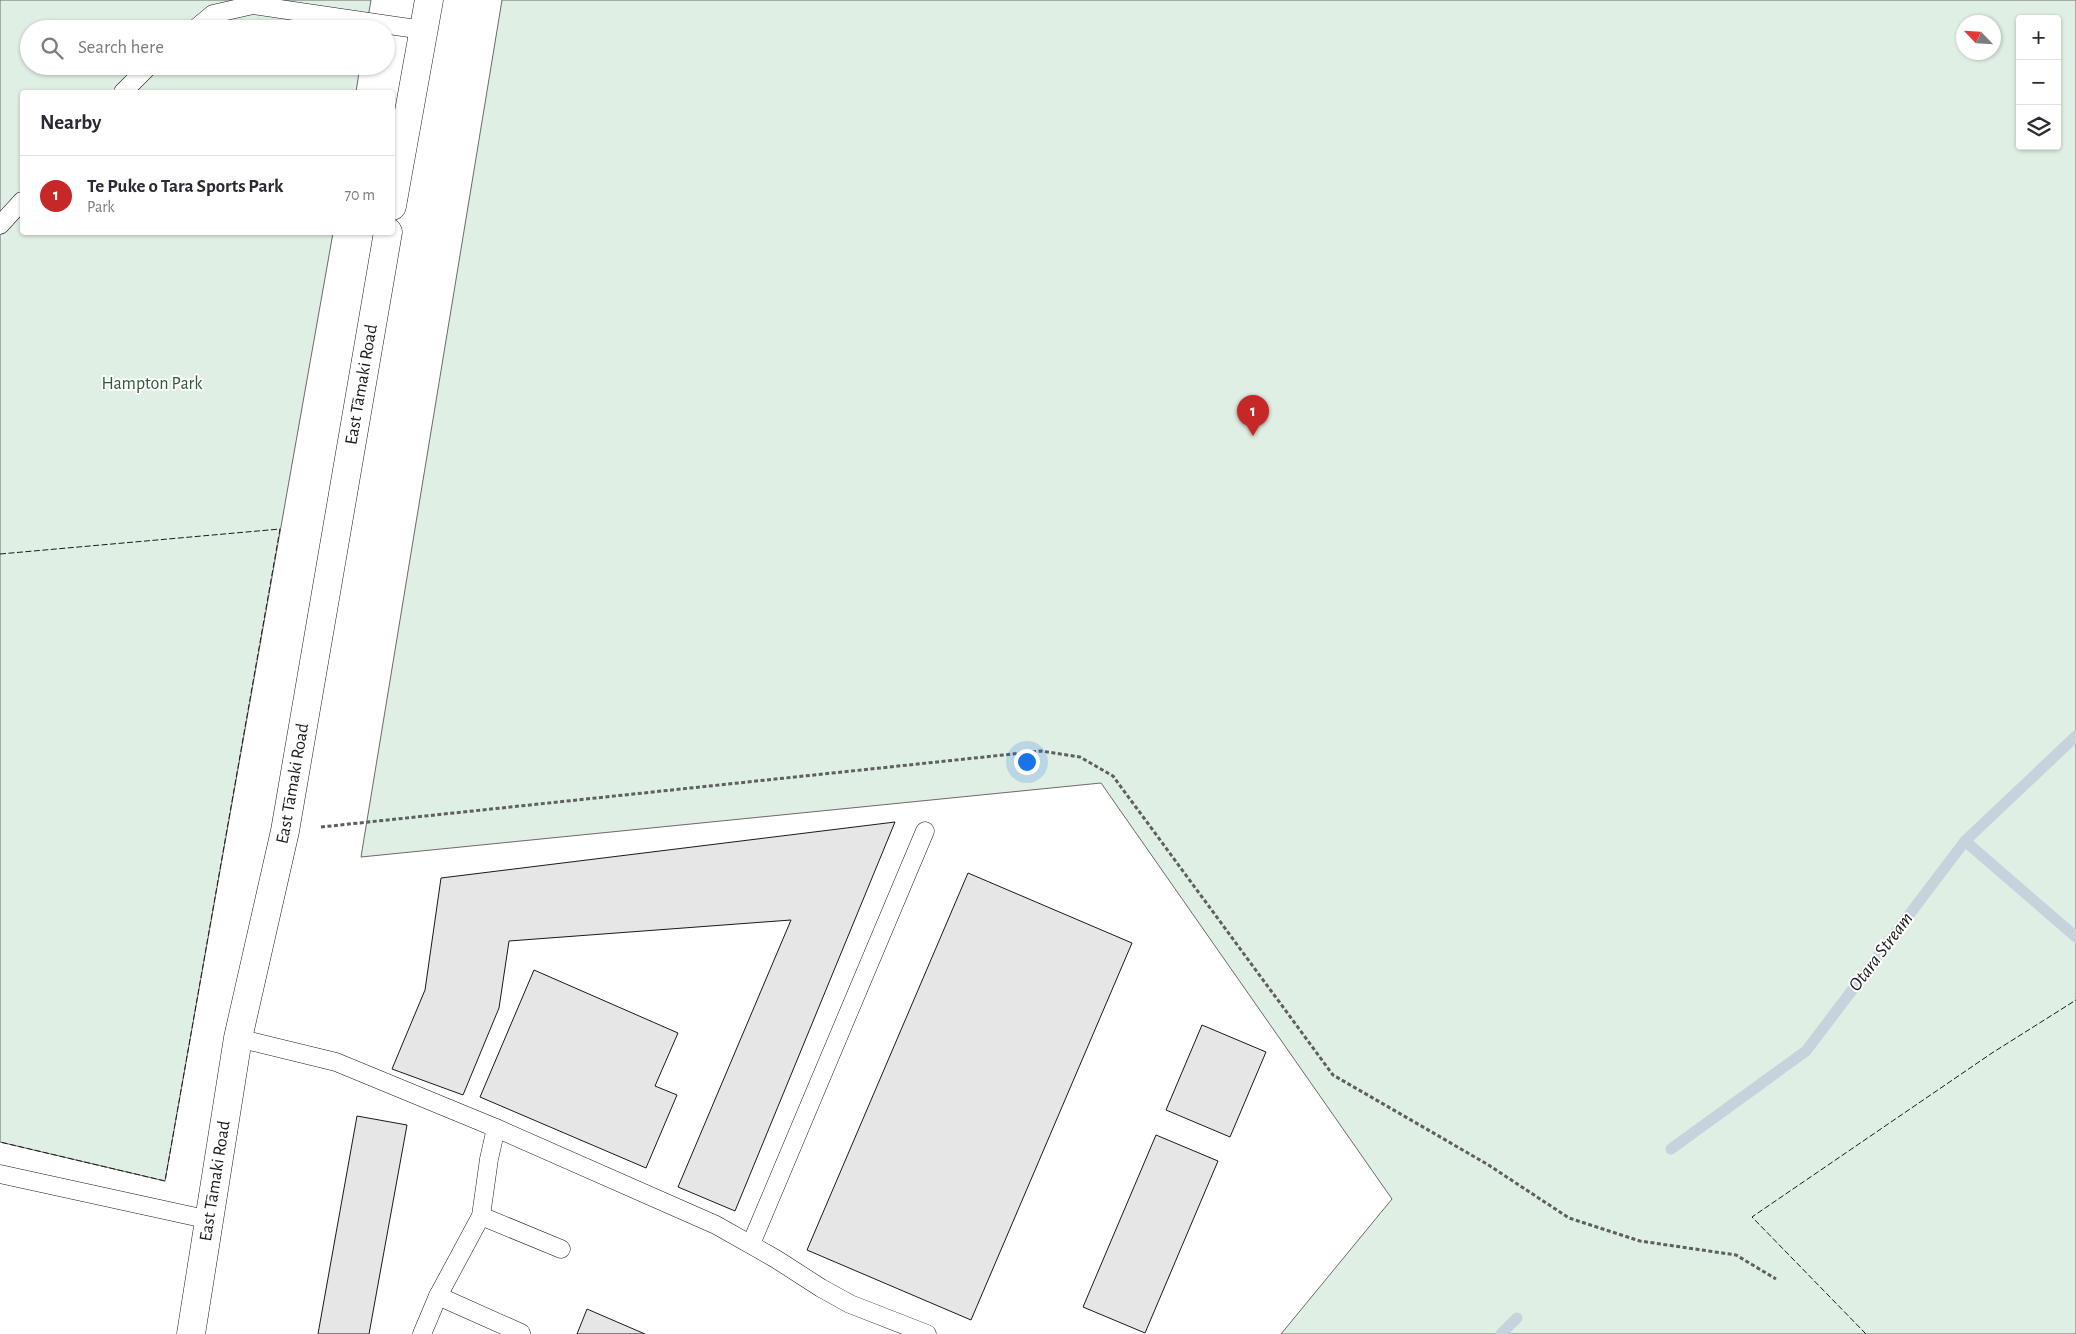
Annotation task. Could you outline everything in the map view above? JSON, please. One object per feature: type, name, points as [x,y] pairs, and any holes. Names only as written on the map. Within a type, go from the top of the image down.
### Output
[{"type":"main road","points":[[395,189],[429,0]]},
{"type":"main road","name":"East Tāmaki Road","points":[[191,1334],[238,1038],[285,831],[387,235]]},
{"type":"lane","points":[[206,20],[213,14],[253,5],[355,20]]},
{"type":"lane","points":[[395,26],[423,30]]},
{"type":"lane","points":[[125,90],[140,75]]},
{"type":"lane","points":[[0,225],[20,203]]},
{"type":"lane","points":[[751,1244],[925,831]]},
{"type":"lane","points":[[238,1038],[336,1062],[496,1128],[716,1225],[850,1304],[927,1334]]},
{"type":"lane","points":[[422,1334],[438,1296],[481,1216],[489,1159],[496,1128]]},
{"type":"lane","points":[[0,1174],[210,1220]]},
{"type":"lane","points":[[481,1216],[561,1249]]},
{"type":"lane","points":[[438,1296],[521,1333]]},
{"type":"path","points":[[285,831],[1041,751],[1080,757],[1113,776],[1332,1075],[1479,1160],[1569,1218],[1640,1241],[1702,1248],[1736,1255],[1776,1279]]},
{"type":"green space","name":"Hampton Park","points":[[0,0],[371,0],[368,20],[20,20],[20,75],[359,75],[356,90],[20,90],[20,235],[333,235],[165,1181],[0,1142]]},
{"type":"green space","points":[[502,0],[2076,0],[2076,1334],[1281,1334],[1392,1199],[1101,783],[361,857]]},
{"type":"building","points":[[895,822],[735,1211],[678,1187],[791,920],[509,941],[499,1008],[463,1095],[392,1069],[425,990],[441,878]]},
{"type":"building","points":[[968,873],[1132,943],[971,1320],[807,1250]]},
{"type":"building","points":[[534,970],[678,1033],[655,1086],[677,1095],[646,1168],[480,1097]]},
{"type":"building","points":[[1202,1025],[1266,1052],[1230,1137],[1166,1110]]},
{"type":"building","points":[[357,1116],[407,1125],[369,1334],[318,1334]]},
{"type":"building","points":[[1156,1135],[1218,1161],[1145,1333],[1083,1307]]},
{"type":"building","points":[[587,1309],[645,1334],[577,1334]]},
{"type":"waterway","name":"Otara Stream","points":[[1671,1149],[1806,1051],[1965,841],[2076,736]]},
{"type":"waterway","points":[[1965,841],[2076,937]]},
{"type":"waterway","name":"Otara Stream","points":[[1501,1334],[1517,1318]]},
{"type":"fence","points":[[0,554],[280,529],[165,1181],[0,1142]]},
{"type":"fence","points":[[1866,1334],[1752,1217],[1992,1053],[2076,1000]]},
{"type":"place","name":"Te Puke o Tara Sports Park","points":[[1253,436]]}]
